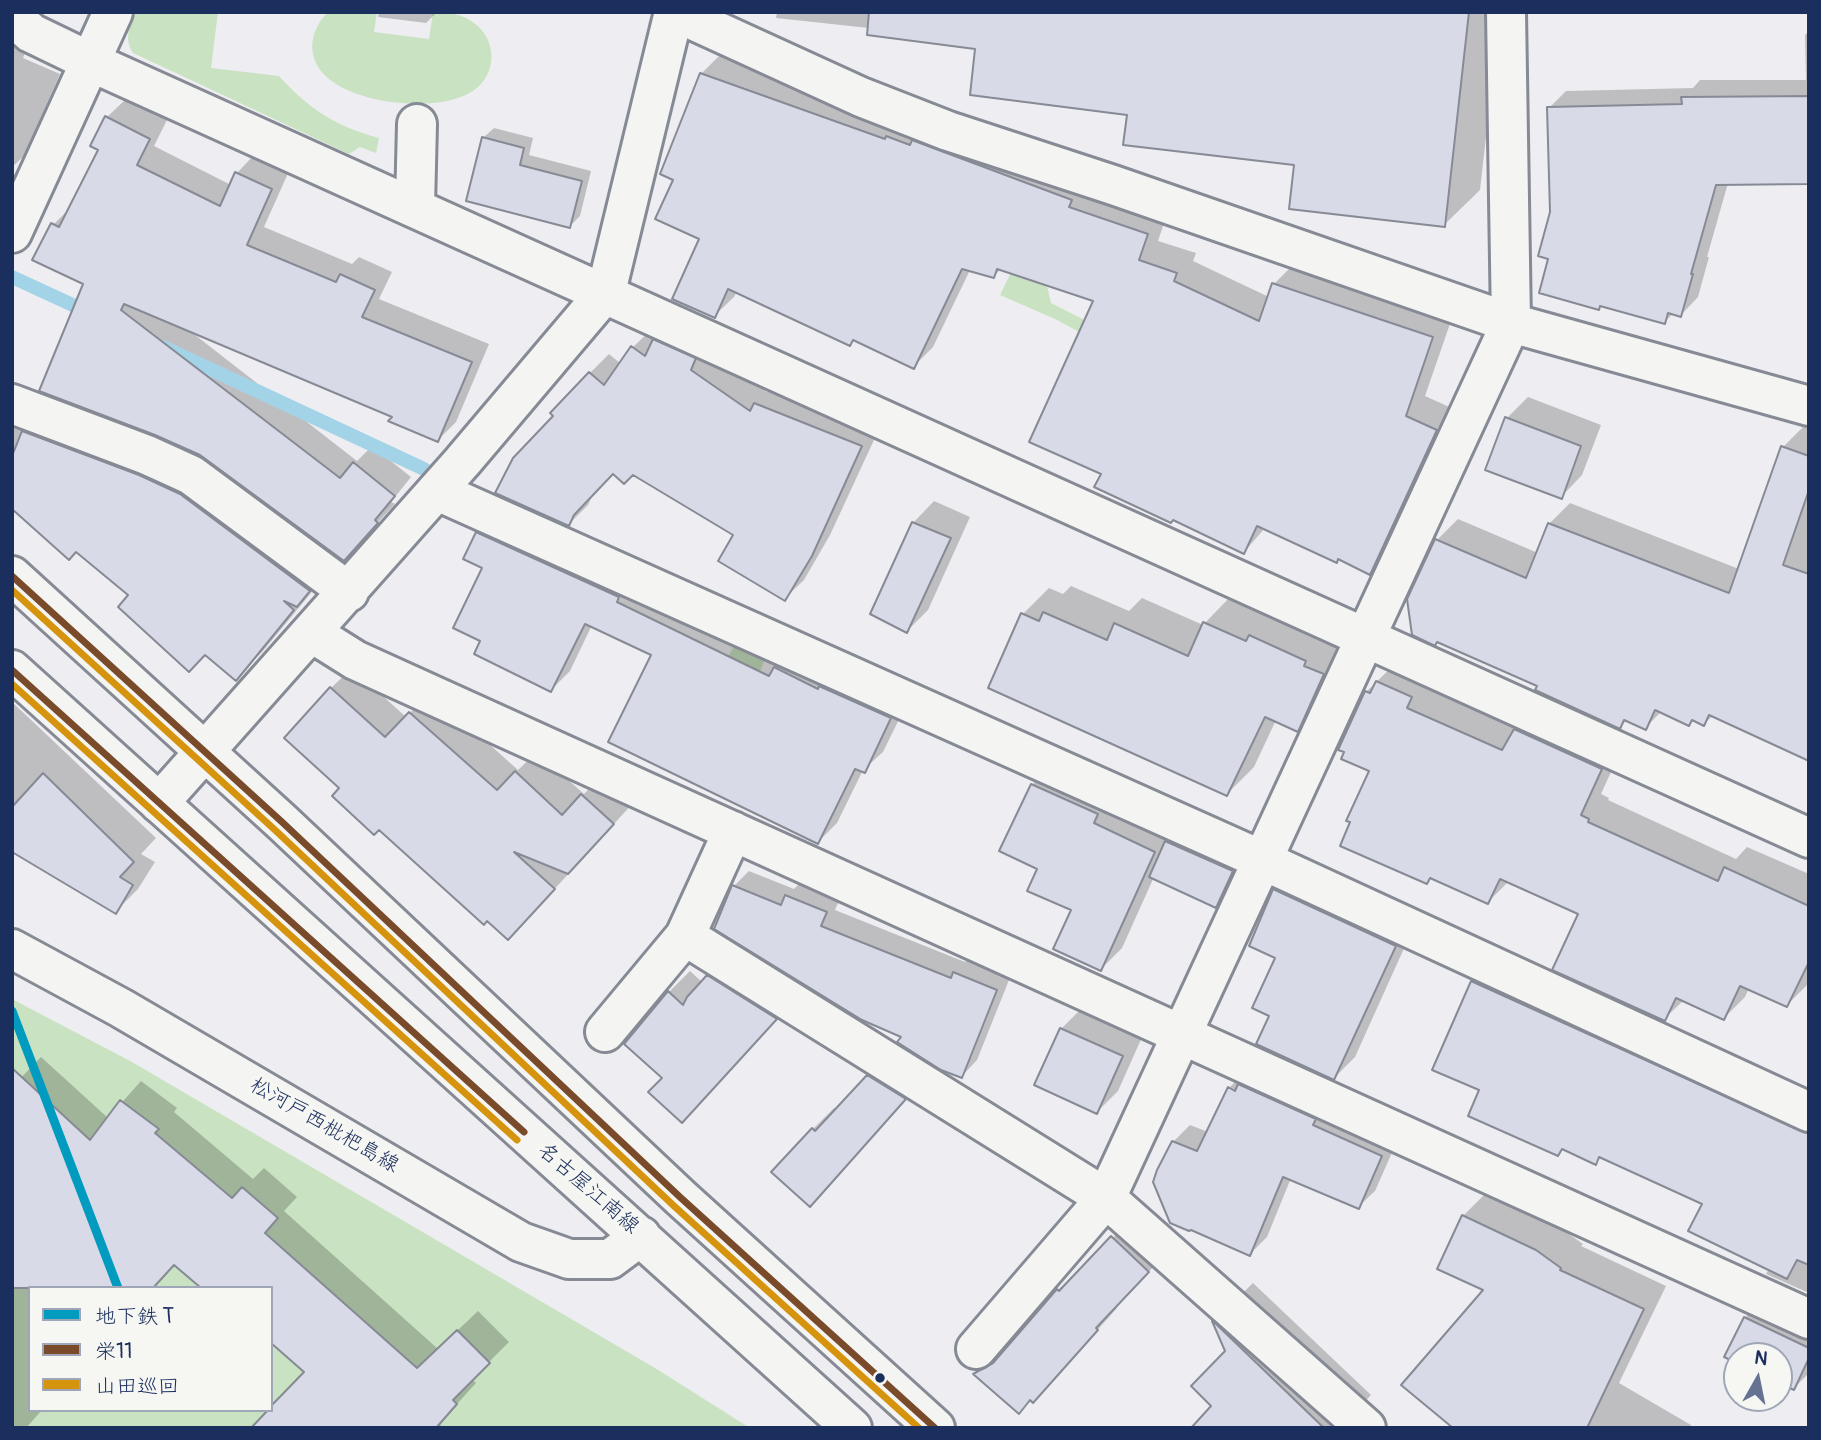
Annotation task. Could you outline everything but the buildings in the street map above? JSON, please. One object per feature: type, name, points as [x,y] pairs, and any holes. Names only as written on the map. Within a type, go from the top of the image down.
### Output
[{"type":"street","points":[[12,233],[113,12]]},
{"type":"street","points":[[159,803],[349,592],[606,292],[674,12],[861,97],[948,131],[1113,185],[1511,323],[1809,406]]},
{"type":"street","points":[[976,1349],[1106,1198],[1511,323],[1506,12]]},
{"type":"street","points":[[12,16],[32,33],[91,62],[606,292],[1809,838]]},
{"type":"street","points":[[415,206],[417,124]]},
{"type":"street","points":[[12,404],[191,475],[349,592]]},
{"type":"street","points":[[437,491],[1262,860],[1809,1112]]},
{"type":"street","points":[[12,576],[205,751],[681,1198],[936,1428]]},
{"type":"street","points":[[312,633],[355,660],[1809,1319]]},
{"type":"street","name":"名古屋江南線","points":[[12,670],[852,1428]]},
{"type":"street","points":[[605,1032],[685,936],[733,831]]},
{"type":"street","points":[[685,936],[1106,1198],[1366,1428]]},
{"type":"street","name":"松河戸西枇杷島線","points":[[12,949],[133,1015],[521,1242],[569,1259],[610,1259],[641,1236]]},
{"type":"green space","points":[[136,12],[218,12],[211,68],[279,76],[301,98],[324,115],[349,128],[379,138],[376,153],[360,147],[349,154],[133,53],[128,38]]},
{"type":"green space","points":[[328,12],[377,12],[374,32],[429,39],[433,12],[460,16],[474,23],[486,37],[491,54],[489,72],[478,87],[462,96],[442,102],[393,102],[346,90],[329,79],[314,58],[313,37]]},
{"type":"green space","points":[[1033,227],[1051,303],[1106,331],[1102,344],[1055,319],[1000,295]]},
{"type":"green space","points":[[738,639],[767,653],[753,691],[717,676]]},
{"type":"green space","points":[[12,999],[132,1062],[655,1368],[750,1428],[12,1428]]},
{"type":"waterway","points":[[12,277],[90,313]]},
{"type":"waterway","points":[[163,347],[424,469]]},
{"type":"metro line","name":"T","points":[[12,1011],[117,1286]]},
{"type":"transit line","name":"栄11","points":[[12,576],[282,822],[681,1198],[935,1428]]},
{"type":"transit line","name":"山田巡回","points":[[12,590],[275,830],[674,1206],[919,1428]]},
{"type":"transit line","name":"栄11","points":[[12,670],[524,1132]]},
{"type":"transit line","name":"山田巡回","points":[[12,684],[517,1140]]}]
